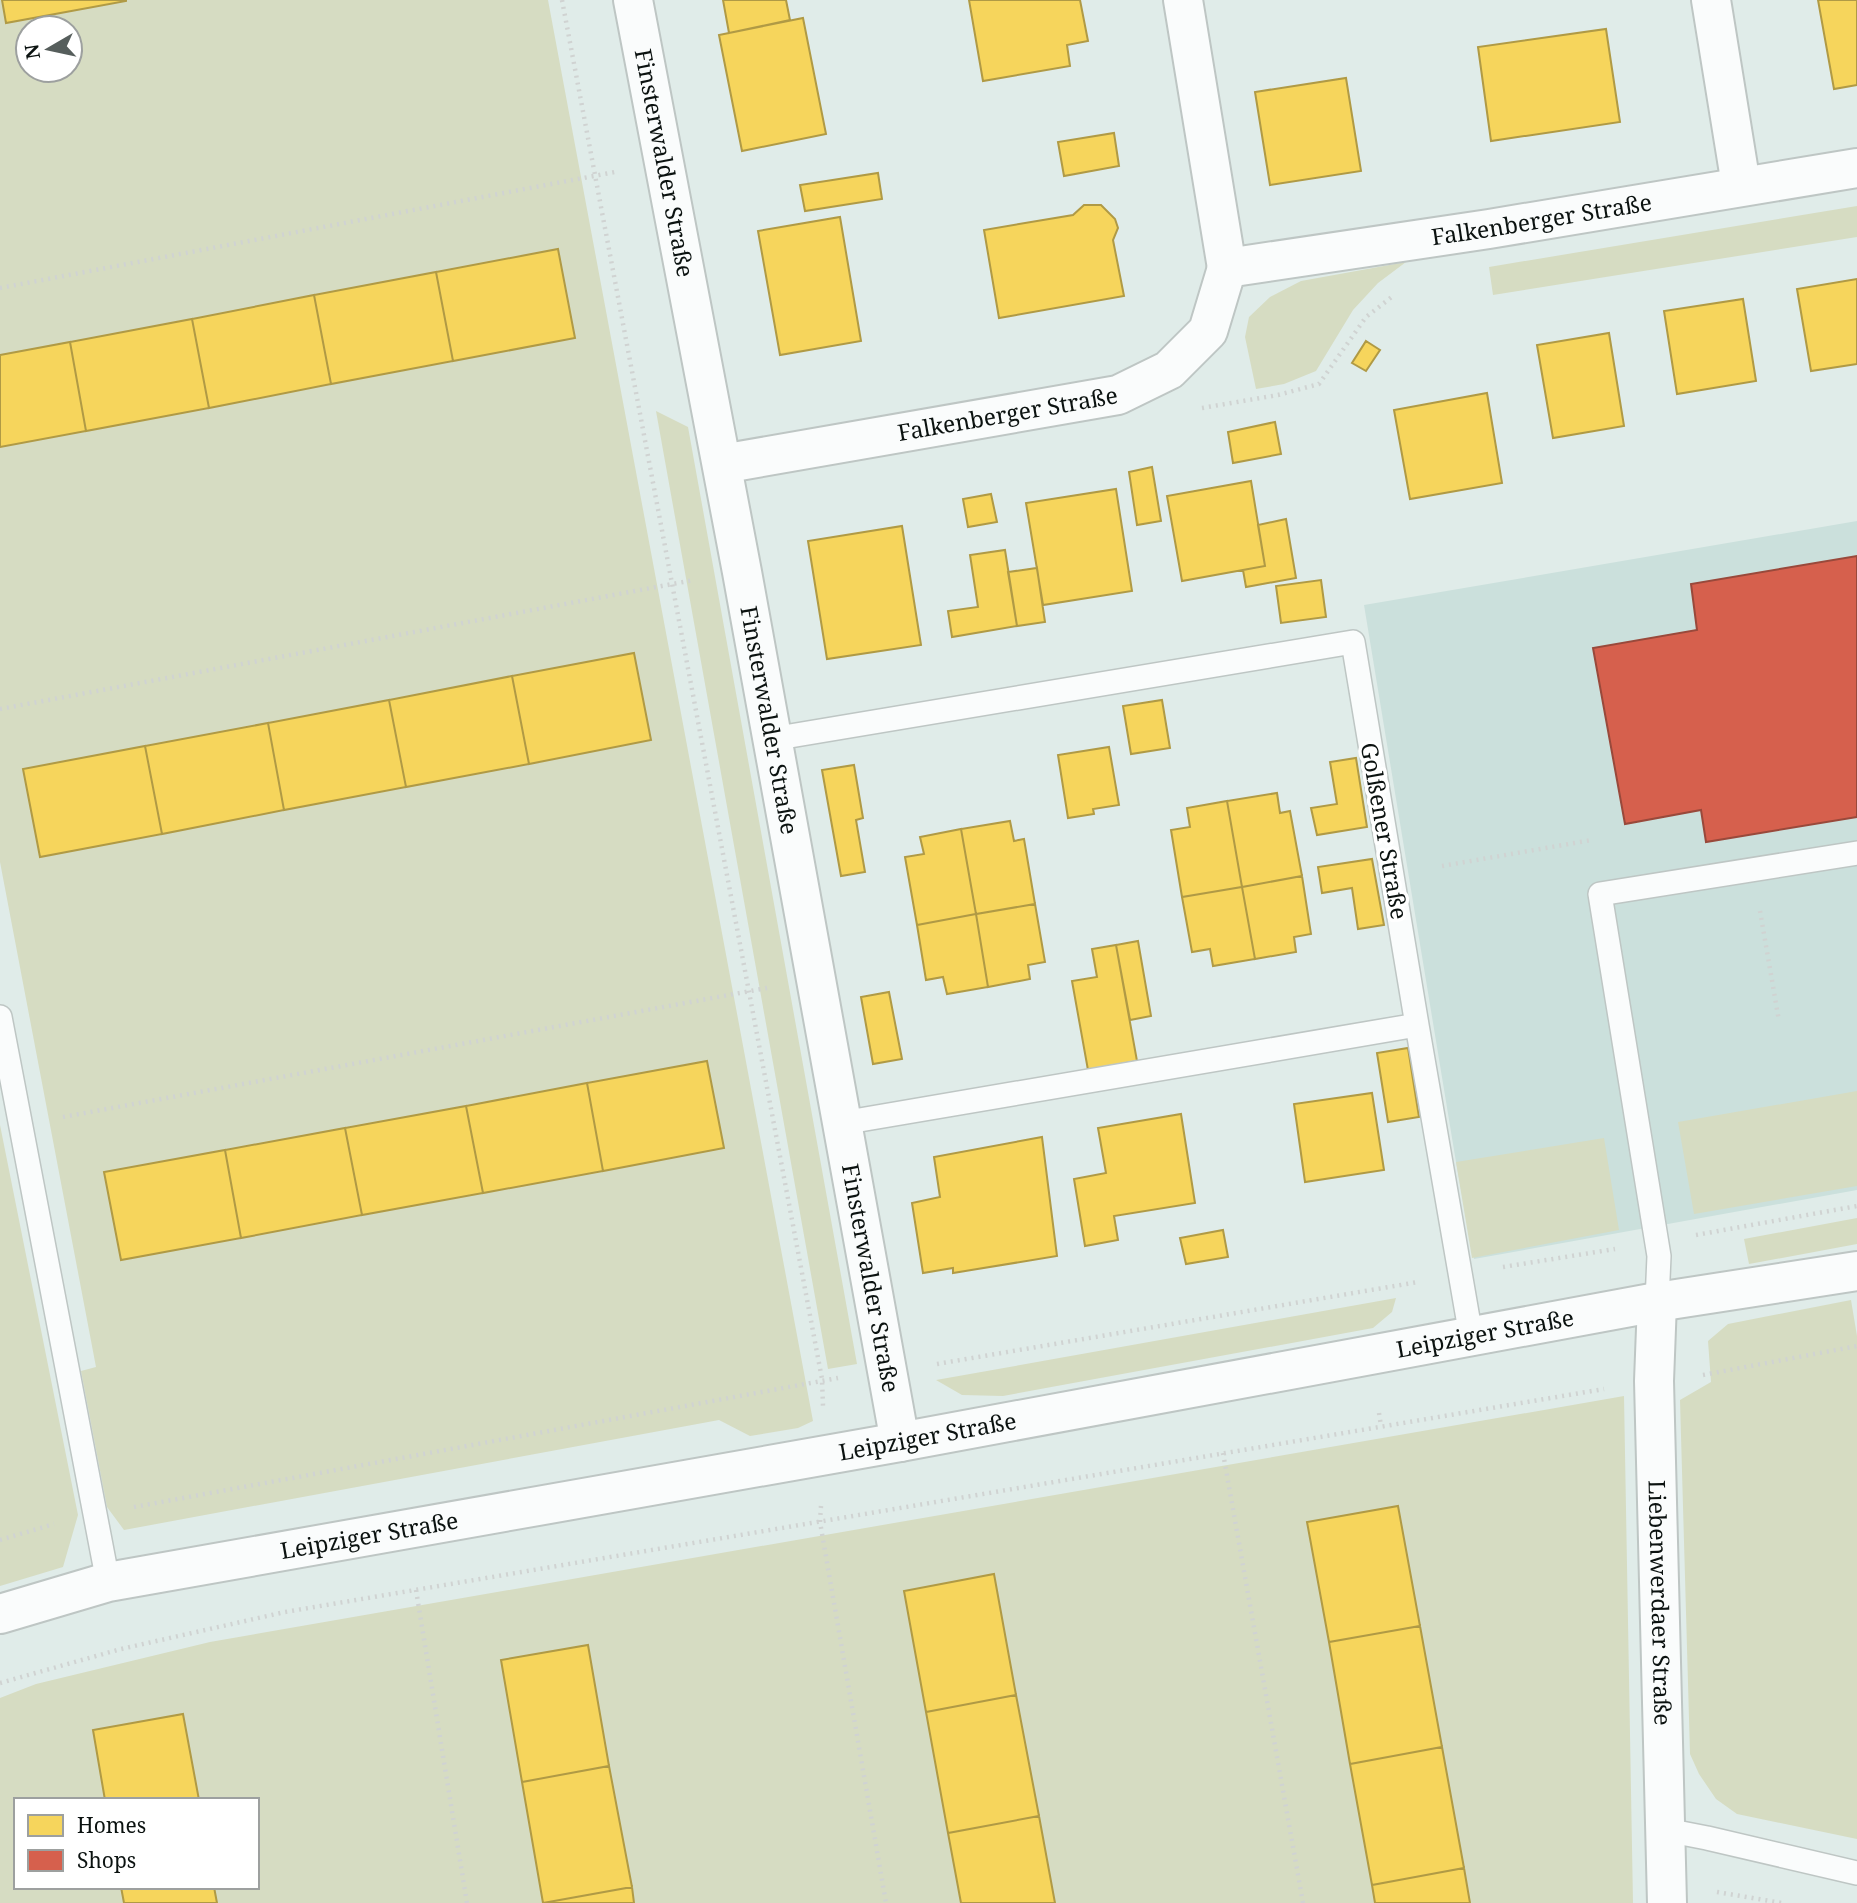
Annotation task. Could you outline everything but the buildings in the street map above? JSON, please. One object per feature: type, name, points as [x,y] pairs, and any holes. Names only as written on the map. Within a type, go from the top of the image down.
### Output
[{"type":"street","name":"Finsterwalder Straße","points":[[633,0],[722,464],[900,1442]]},
{"type":"street","name":"Falkenberger Straße","points":[[722,464],[1118,395],[1169,370],[1208,331],[1227,268],[1183,0]]},
{"type":"street","points":[[1711,0],[1741,186]]},
{"type":"street","name":"Falkenberger Straße","points":[[1227,268],[1489,229],[1857,167]]},
{"type":"street","name":"Leipziger Straße","points":[[0,1615],[108,1582],[900,1442],[1657,1301],[1857,1271]]},
{"type":"street","name":"Liebenwerdaer Straße","points":[[1657,1301],[1654,1381],[1667,1903]]},
{"type":"lane","name":"Golßener Straße","points":[[772,739],[1353,642],[1417,1026]]},
{"type":"lane","points":[[1657,1301],[1659,1256],[1600,894],[1857,853]]},
{"type":"lane","points":[[0,1017],[108,1582]]},
{"type":"lane","points":[[842,1123],[1417,1026],[1471,1336]]},
{"type":"lane","points":[[1666,1830],[1857,1873]]},
{"type":"path","points":[[562,0],[821,1379],[825,1455],[820,1522],[886,1903]]},
{"type":"path","points":[[0,288],[594,176]]},
{"type":"path","points":[[1197,409],[1278,396],[1320,384],[1366,317],[1395,294]]},
{"type":"path","points":[[0,709],[672,584]]},
{"type":"path","points":[[1442,866],[1592,840]]},
{"type":"path","points":[[1753,869],[1779,1021]]},
{"type":"path","points":[[20,1125],[748,992]]},
{"type":"path","points":[[0,1540],[66,1520],[821,1379],[887,1373],[1857,1206]]},
{"type":"path","points":[[0,1683],[133,1646],[285,1612],[1381,1426],[1654,1381],[1694,1377],[1857,1346]]},
{"type":"path","points":[[1379,1413],[1381,1426]]},
{"type":"path","points":[[1223,1453],[1303,1903]]},
{"type":"path","points":[[416,1590],[467,1903]]},
{"type":"path","points":[[1709,1891],[1782,1903]]},
{"type":"shaded area","points":[[1857,521],[1857,1190],[1474,1259],[1364,605]]},
{"type":"green space","points":[[0,0],[548,0],[813,1421],[798,1428],[750,1436],[719,1420],[124,1530],[107,1507],[81,1371],[96,1367],[0,862]]},
{"type":"green space","points":[[1857,206],[1857,237],[1493,295],[1489,267]]},
{"type":"green space","points":[[1406,262],[1378,283],[1353,310],[1316,371],[1284,384],[1256,389],[1245,337],[1249,317],[1270,297],[1301,281]]},
{"type":"green space","points":[[656,411],[688,427],[857,1364],[828,1369]]},
{"type":"green space","points":[[1857,1091],[1857,1186],[1694,1214],[1678,1122]]},
{"type":"green space","points":[[0,1125],[78,1515],[63,1567],[0,1586]]},
{"type":"green space","points":[[1604,1138],[1619,1230],[1472,1258],[1456,1162]]},
{"type":"green space","points":[[1857,1218],[1857,1244],[1749,1264],[1744,1239]]},
{"type":"green space","points":[[1396,1298],[1392,1312],[1373,1328],[1003,1396],[962,1395],[936,1380]]},
{"type":"green space","points":[[1851,1300],[1857,1336],[1857,1839],[1737,1814],[1716,1799],[1699,1774],[1690,1754],[1680,1400],[1711,1382],[1708,1341],[1728,1324]]},
{"type":"green space","points":[[1624,1396],[1633,1903],[0,1903],[0,1698],[36,1684],[210,1642]]}]
